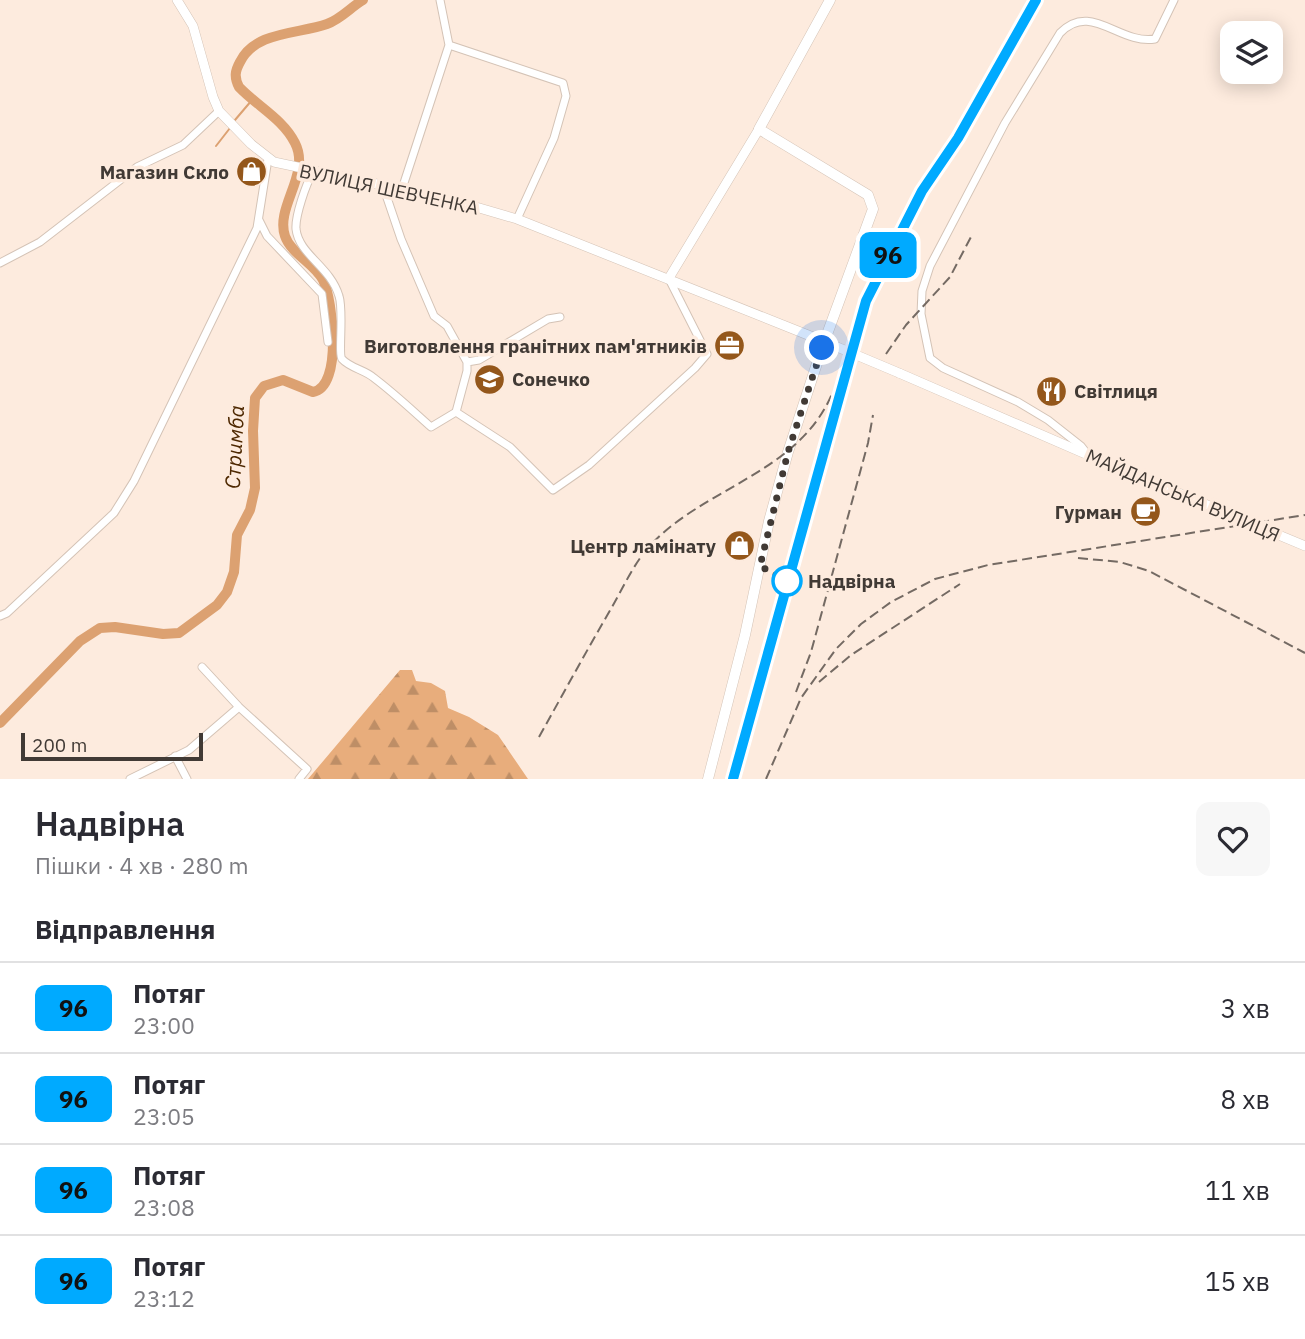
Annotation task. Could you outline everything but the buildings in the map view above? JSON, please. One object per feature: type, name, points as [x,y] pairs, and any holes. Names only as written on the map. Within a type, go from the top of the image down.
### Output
[{"type":"main road","points":[[708,779],[745,635],[769,521],[791,442],[873,209],[868,195],[759,129],[830,0]]},
{"type":"street","name":"ВУЛИЦЯ ШЕВЧЕНКА","points":[[177,0],[193,26],[219,111],[268,159],[282,166],[452,200],[517,219],[686,285]]},
{"type":"street","points":[[402,190],[449,45],[440,0]]},
{"type":"street","points":[[1088,455],[1068,435],[1028,408],[943,368],[930,358],[921,314],[922,291],[930,266],[961,205],[1005,123],[1060,33],[1068,24],[1086,19],[1137,38],[1155,38],[1174,0]]},
{"type":"street","points":[[449,45],[563,83],[566,96],[554,138],[517,219]]},
{"type":"street","points":[[0,263],[40,242],[137,167],[183,145],[219,111]]},
{"type":"street","points":[[456,412],[510,447],[553,490],[589,465],[695,368],[707,354],[669,278],[759,129]]},
{"type":"street","points":[[0,616],[114,513],[140,469],[257,228],[268,159]]},
{"type":"street","points":[[310,172],[297,218],[297,232],[303,247],[329,275],[339,296],[342,312],[339,354],[351,366],[374,378],[431,427],[456,412],[467,362],[447,326],[434,316],[401,239],[383,186]]},
{"type":"street","points":[[258,220],[267,236],[322,293],[328,342]]},
{"type":"street","name":"МАЙДАНСЬКА ВУЛИЦЯ","points":[[686,285],[1305,546]]},
{"type":"street","points":[[467,362],[479,360],[548,319],[560,317]]},
{"type":"street","points":[[202,667],[239,707],[306,769],[299,779]]},
{"type":"street","points":[[130,779],[189,750],[239,707]]},
{"type":"street","points":[[175,756],[187,779]]},
{"type":"green space","points":[[400,670],[412,670],[416,681],[431,683],[445,691],[448,708],[498,735],[528,779],[308,779]]},
{"type":"waterway","name":"Стримба","points":[[0,723],[80,641],[100,628],[179,633],[217,605],[227,592],[234,572],[237,535],[250,510],[255,488],[255,398],[264,386],[283,380],[313,392],[322,387],[329,375],[333,342],[330,305],[323,280],[292,248],[285,236],[285,214],[299,167],[295,143],[277,120],[239,87],[236,71],[247,52],[256,44],[279,35],[327,24],[363,0]]},
{"type":"waterway","points":[[235,120],[252,100]]},
{"type":"waterway","points":[[216,146],[230,128]]},
{"type":"railway","points":[[733,779],[866,301],[922,191],[958,138],[1036,0]]},
{"type":"railway","points":[[886,354],[906,325],[950,277],[973,233]]},
{"type":"railway","points":[[539,737],[628,577],[648,548],[670,527],[773,462],[796,444],[816,421],[832,394]]},
{"type":"railway","points":[[796,692],[811,652],[868,443],[873,415]]},
{"type":"railway","points":[[766,779],[801,698],[836,649],[861,624],[891,602],[935,579],[988,565],[1305,515]]},
{"type":"railway","points":[[1078,558],[1120,562],[1149,571],[1305,653]]},
{"type":"railway","points":[[819,682],[851,655],[960,584]]},
{"type":"train","name":"96","points":[[733,779],[866,301],[922,191],[958,138],[1036,0]]},
{"type":"place","name":"Магазин Скло","points":[[252,172]]},
{"type":"place","name":"Виготовлення гранітних пам'ятників","points":[[730,346]]},
{"type":"place","name":"Сонечко","points":[[489,379]]},
{"type":"place","name":"Світлиця","points":[[1051,391]]},
{"type":"place","name":"Гурман","points":[[1145,512]]},
{"type":"place","name":"Центр ламінату","points":[[739,546]]},
{"type":"place","name":"Надвірна","points":[[787,581]]},
{"type":"route","points":[[787,581],[760,566],[788,452],[822,348]]}]
